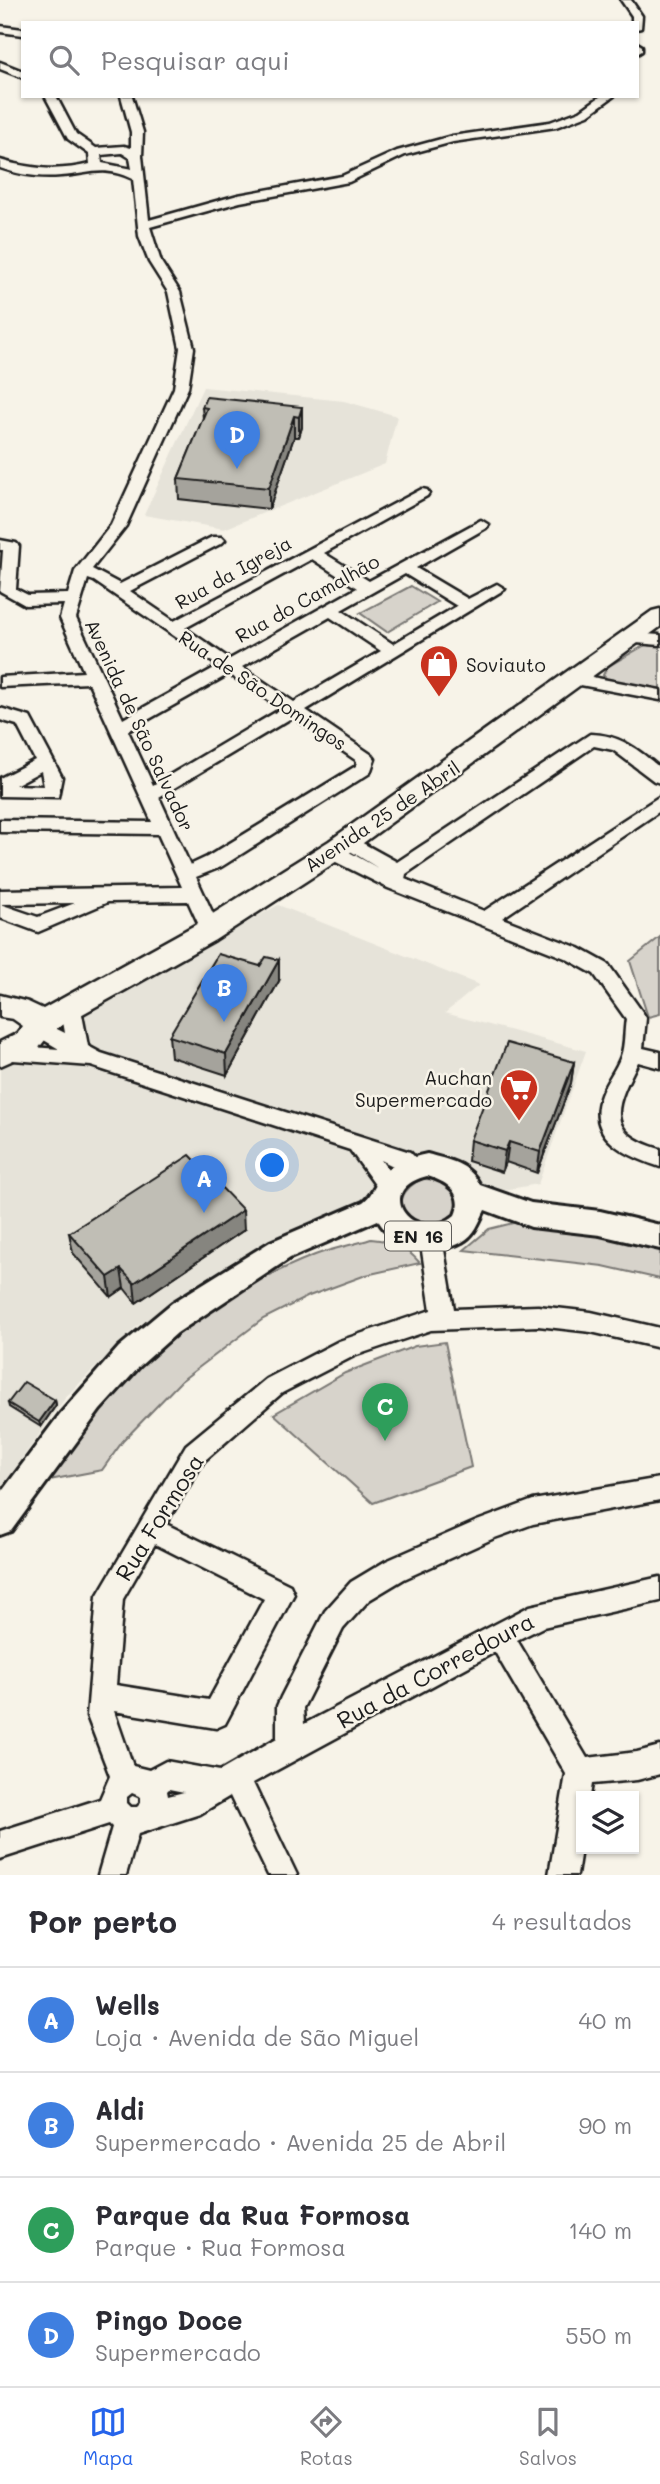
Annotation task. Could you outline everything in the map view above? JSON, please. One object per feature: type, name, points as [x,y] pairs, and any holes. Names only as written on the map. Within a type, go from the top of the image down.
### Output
[{"type":"highway","name":"Avenida 25 de Abril","points":[[3,1054],[28,1041],[24,1017],[81,1002],[211,932],[508,730],[630,638],[659,626]]},
{"type":"main road","name":"EN 16","points":[[390,1204],[407,1232],[431,1238],[456,1232],[471,1215],[472,1195],[468,1186],[453,1172],[427,1165],[413,1167]]},
{"type":"main road","points":[[390,1204],[394,1178],[413,1167]]},
{"type":"main road","name":"EN 16","points":[[472,1195],[531,1215],[600,1223],[660,1237]]},
{"type":"main road","name":"EN 16","points":[[0,1520],[70,1421],[151,1336],[180,1313],[235,1279],[380,1225],[390,1204]]},
{"type":"main road","name":"EN 16","points":[[465,1224],[531,1215]]},
{"type":"street","points":[[626,0],[637,16],[637,21]]},
{"type":"street","points":[[0,29],[21,32]]},
{"type":"street","points":[[0,65],[21,74]]},
{"type":"street","points":[[51,98],[69,134],[79,147],[95,152],[133,152]]},
{"type":"street","name":"Avenida de São Salvador","points":[[127,98],[137,132],[133,152],[139,178],[143,225],[155,262],[174,292],[187,348],[181,388],[118,526],[83,571],[68,618],[211,932]]},
{"type":"street","points":[[143,225],[238,199],[345,179],[401,153],[452,139],[552,125],[584,113],[606,98]]},
{"type":"street","points":[[95,152],[96,166]]},
{"type":"street","points":[[122,169],[133,152]]},
{"type":"street","points":[[0,164],[34,173],[74,173],[96,166],[122,169],[139,178]]},
{"type":"street","name":"Rua da Igreja","points":[[173,628],[422,493]]},
{"type":"street","name":"Rua do Camalhão","points":[[118,729],[481,525]]},
{"type":"street","points":[[119,591],[217,540]]},
{"type":"street","points":[[0,545],[11,546],[8,591],[25,600],[74,599]]},
{"type":"street","name":"Rua da Igreja","points":[[313,552],[368,588]]},
{"type":"street","points":[[404,568],[468,606]]},
{"type":"street","name":"Rua de São Domingos","points":[[83,571],[100,578],[291,711],[366,759],[364,768],[214,862],[184,874]]},
{"type":"street","points":[[149,795],[497,589]]},
{"type":"street","points":[[330,610],[393,651]]},
{"type":"street","points":[[0,788],[52,793],[53,777],[24,721],[0,712],[3,706],[2,682],[94,677]]},
{"type":"street","points":[[576,679],[660,695]]},
{"type":"street","points":[[396,877],[590,740],[605,738],[660,777]]},
{"type":"street","points":[[0,788],[46,762]]},
{"type":"street","points":[[486,919],[660,802]]},
{"type":"street","points":[[0,826],[163,828]]},
{"type":"street","points":[[340,846],[396,877],[486,919],[572,953],[601,969],[636,1018],[632,1053],[609,1100],[607,1119],[615,1137],[642,1152],[660,1158]]},
{"type":"street","points":[[0,897],[194,894]]},
{"type":"street","points":[[0,911],[38,925],[110,895]]},
{"type":"street","points":[[81,1002],[86,1054]]},
{"type":"street","points":[[24,1017],[86,1054],[402,1158],[413,1167]]},
{"type":"street","points":[[632,1053],[660,1060]]},
{"type":"street","points":[[3,1054],[86,1054]]},
{"type":"street","points":[[356,1143],[390,1204]]},
{"type":"street","points":[[431,1238],[444,1320]]},
{"type":"street","name":"Rua Formosa","points":[[138,1784],[100,1716],[110,1596],[195,1453],[274,1386],[347,1348],[431,1320],[538,1316],[591,1322],[660,1338]]},
{"type":"street","points":[[291,1745],[290,1706],[334,1620],[360,1591],[395,1570],[486,1528],[533,1513],[660,1489]]},
{"type":"street","points":[[102,1696],[216,1715],[281,1594],[150,1529]]},
{"type":"street","name":"Rua da Corredoura","points":[[0,1845],[190,1804],[291,1745],[539,1615],[660,1589]]},
{"type":"street","points":[[500,1636],[580,1772],[564,1875]]},
{"type":"street","points":[[580,1772],[637,1766],[660,1760]]},
{"type":"street","points":[[130,1815],[115,1796],[138,1784],[166,1775],[229,1781],[283,1875]]},
{"type":"street","points":[[130,1815],[154,1805],[138,1784]]},
{"type":"street","points":[[112,1875],[130,1815]]},
{"type":"shaded area","points":[[203,387],[344,401],[397,416],[385,464],[224,529],[144,515]]},
{"type":"shaded area","points":[[411,586],[437,602],[387,632],[360,613]]},
{"type":"shaded area","points":[[654,640],[660,640],[660,695],[613,686],[603,675],[607,667]]},
{"type":"shaded area","points":[[278,905],[479,985],[445,1013],[586,1051],[538,1184],[338,1220],[216,1276],[137,1326],[66,1397],[0,1489],[0,1062]]},
{"type":"shaded area","points":[[660,937],[660,1014],[648,1017],[630,961]]},
{"type":"shaded area","points":[[422,1179],[440,1181],[453,1190],[460,1200],[457,1215],[434,1227],[417,1223],[406,1216],[402,1210],[402,1198],[410,1187]]},
{"type":"shaded area","points":[[521,1221],[660,1244],[660,1279],[603,1266],[464,1250],[489,1229]]},
{"type":"shaded area","points":[[371,1239],[398,1245],[420,1263],[366,1275],[309,1296],[263,1319],[181,1381],[123,1441],[102,1470],[39,1482],[103,1404],[175,1337],[256,1282],[322,1253]]},
{"type":"shaded area","points":[[445,1342],[471,1467],[373,1503],[274,1414],[345,1373],[415,1346]]},
{"type":"building","points":[[206,397],[302,407],[299,417],[294,416],[269,488],[178,479],[207,408],[202,407]]},
{"type":"building","points":[[218,954],[260,966],[266,957],[279,960],[226,1054],[169,1036]]},
{"type":"building","name":"Auchan Supermercado","points":[[507,1043],[574,1062],[540,1152],[509,1142],[505,1151],[470,1140]]},
{"type":"building","points":[[190,1155],[243,1210],[134,1283],[121,1269],[108,1277],[69,1233]]},
{"type":"building","points":[[24,1382],[55,1400],[39,1422],[8,1403]]},
{"type":"place","name":"Pingo Doce","points":[[237,469]]},
{"type":"place","name":"Soviauto","points":[[439,698]]},
{"type":"place","name":"Aldi","points":[[224,1022]]},
{"type":"place","name":"Auchan Supermercado","points":[[519,1122]]},
{"type":"place","name":"Wells","points":[[204,1213]]},
{"type":"place","name":"Parque da Rua Formosa","points":[[385,1441]]}]
